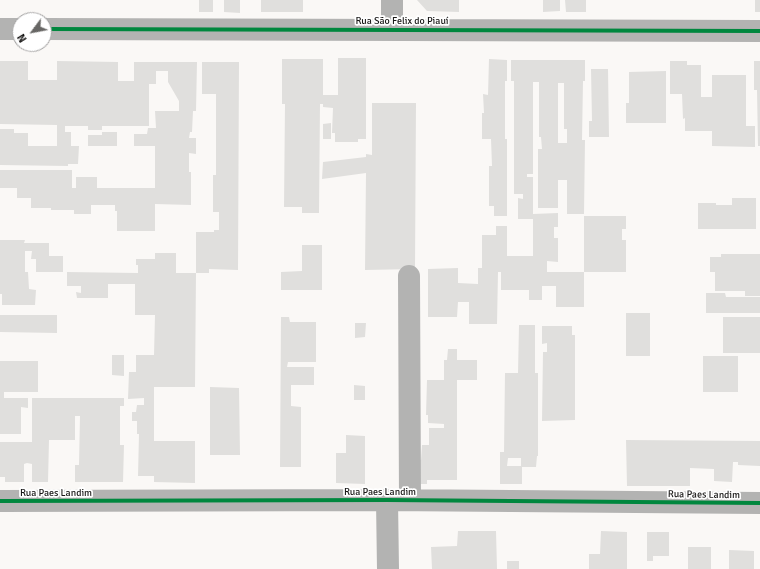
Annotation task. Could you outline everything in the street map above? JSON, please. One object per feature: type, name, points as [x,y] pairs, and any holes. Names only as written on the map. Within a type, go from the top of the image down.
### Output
[{"type":"street","points":[[392,0],[392,29]]},
{"type":"street","points":[[0,29],[12,29]]},
{"type":"street","name":"Rua São Felix do Piauí","points":[[52,29],[760,31]]},
{"type":"street","points":[[409,276],[410,500]]},
{"type":"street","points":[[387,500],[388,569]]},
{"type":"street","name":"Rua Paes Landim","points":[[0,501],[410,500],[760,503]]},
{"type":"building","points":[[199,0],[213,0],[213,12],[199,12]]},
{"type":"building","points":[[224,0],[240,0],[240,13],[224,12]]},
{"type":"building","points":[[261,0],[303,0],[303,12],[261,12]]},
{"type":"building","points":[[417,0],[459,0],[459,12],[427,11]]},
{"type":"building","points":[[543,0],[560,0],[560,11],[543,12]]},
{"type":"building","points":[[565,0],[586,0],[586,12],[566,12]]},
{"type":"building","points":[[755,0],[760,0],[760,12],[755,12]]},
{"type":"building","points":[[338,58],[366,58],[366,139],[358,139],[358,142],[335,142],[335,133],[332,133],[333,108],[323,107],[323,104],[320,104],[319,213],[302,213],[302,207],[284,207],[285,104],[282,104],[282,59],[323,59],[323,95],[338,95]]},
{"type":"building","points":[[489,59],[507,60],[507,81],[505,81],[505,139],[507,139],[507,216],[494,216],[494,206],[489,206],[489,166],[492,166],[491,139],[482,139],[482,113],[484,113],[483,94],[488,95]]},
{"type":"building","points":[[511,60],[585,60],[585,81],[583,81],[582,140],[585,140],[584,214],[567,214],[567,180],[558,180],[558,208],[538,208],[538,149],[542,149],[541,137],[539,137],[539,82],[533,82],[533,174],[527,174],[527,177],[533,177],[533,214],[558,213],[558,227],[554,227],[554,238],[558,238],[558,262],[547,261],[547,272],[584,272],[584,307],[556,307],[556,286],[542,286],[542,300],[529,300],[529,290],[501,290],[501,272],[498,272],[497,324],[469,324],[469,302],[458,302],[457,317],[428,317],[428,269],[458,268],[458,283],[478,284],[478,268],[482,268],[482,235],[496,235],[496,226],[507,226],[507,256],[533,256],[533,219],[518,219],[518,198],[523,199],[523,194],[514,194],[514,81],[511,81]],"holes":[[[558,83],[564,83],[564,129],[567,129],[567,143],[558,143]]]},
{"type":"building","points":[[0,61],[28,61],[28,80],[57,80],[57,61],[118,62],[118,81],[134,81],[134,62],[197,62],[196,111],[193,111],[192,132],[190,132],[189,138],[196,138],[196,154],[189,153],[189,172],[191,172],[191,205],[155,204],[155,231],[117,231],[117,211],[115,211],[115,205],[91,205],[91,214],[74,214],[74,210],[31,208],[31,198],[17,198],[17,188],[0,188],[0,170],[72,170],[72,188],[76,188],[76,177],[97,177],[97,188],[155,188],[155,146],[134,146],[134,134],[147,134],[148,128],[156,128],[155,111],[179,111],[179,101],[168,82],[168,71],[156,71],[156,84],[149,84],[149,126],[102,126],[102,130],[88,130],[88,126],[65,126],[65,132],[71,132],[71,146],[79,146],[78,164],[68,164],[68,166],[0,165],[0,129],[14,129],[14,133],[28,133],[28,146],[57,146],[57,125],[0,124]]},
{"type":"building","points":[[670,61],[687,61],[687,65],[701,65],[701,97],[712,97],[712,75],[746,75],[746,126],[755,126],[755,147],[712,146],[712,131],[685,131],[682,94],[670,94]]},
{"type":"building","points":[[754,61],[760,61],[760,146],[758,146],[757,90],[754,90]]},
{"type":"building","points":[[202,62],[239,62],[238,270],[209,269],[209,273],[196,273],[196,232],[214,232],[214,230],[219,230],[219,212],[213,212],[213,175],[216,175],[216,94],[202,94]]},
{"type":"building","points":[[591,69],[608,69],[609,137],[589,137],[589,121],[592,121]]},
{"type":"building","points":[[666,71],[666,123],[626,123],[626,103],[629,103],[629,72]]},
{"type":"building","points":[[372,103],[416,103],[415,269],[365,270],[366,173],[322,179],[323,162],[366,157],[366,154],[372,155]]},
{"type":"building","points":[[331,123],[331,139],[323,139],[323,124]]},
{"type":"building","points":[[102,132],[117,132],[117,146],[88,146],[88,135],[102,135]]},
{"type":"building","points":[[732,198],[756,198],[756,229],[698,229],[698,203],[732,205]]},
{"type":"building","points":[[584,216],[626,216],[626,229],[622,229],[622,240],[626,240],[626,272],[584,272]]},
{"type":"building","points":[[0,240],[25,240],[24,243],[49,243],[49,256],[63,256],[63,272],[36,272],[36,259],[31,259],[32,251],[25,251],[25,272],[28,272],[29,289],[36,290],[35,305],[2,305],[2,294],[0,294]]},
{"type":"building","points":[[302,245],[322,245],[322,290],[281,290],[281,272],[302,271]]},
{"type":"building","points":[[155,253],[176,253],[176,273],[196,273],[195,387],[154,387],[154,441],[195,441],[195,483],[154,482],[154,476],[138,476],[139,434],[137,434],[137,421],[132,421],[132,412],[136,412],[137,405],[144,405],[144,398],[128,399],[129,372],[136,372],[136,355],[154,355],[155,315],[135,315],[135,284],[108,284],[108,298],[77,298],[76,292],[81,293],[81,286],[67,286],[67,272],[138,273],[136,259],[155,259]]},
{"type":"building","points":[[721,254],[760,254],[760,296],[745,296],[745,291],[715,291],[715,272],[710,272],[710,257],[721,257]]},
{"type":"building","points":[[706,293],[725,293],[726,297],[760,297],[760,313],[706,313]]},
{"type":"building","points":[[626,313],[650,313],[650,356],[626,356]]},
{"type":"building","points":[[0,315],[57,315],[57,333],[0,332]]},
{"type":"building","points":[[281,317],[289,317],[290,322],[316,322],[316,362],[288,362],[287,367],[314,367],[314,385],[291,385],[291,406],[301,407],[301,467],[280,467]]},
{"type":"building","points":[[723,317],[760,317],[760,353],[723,353]]},
{"type":"building","points":[[355,323],[366,323],[365,337],[355,338]]},
{"type":"building","points":[[519,325],[535,325],[535,373],[538,373],[538,456],[536,467],[522,467],[522,484],[500,484],[500,452],[504,452],[505,373],[518,373]],"holes":[[[508,458],[521,458],[521,466],[507,466]]]},
{"type":"building","points":[[542,326],[572,326],[572,335],[575,335],[575,420],[542,421],[543,352],[547,352],[547,343],[542,344]]},
{"type":"building","points":[[448,349],[457,349],[457,360],[477,360],[477,380],[457,380],[457,480],[427,480],[427,484],[416,484],[416,459],[421,460],[422,445],[429,445],[429,428],[444,428],[444,424],[428,423],[428,415],[426,415],[427,380],[444,380],[444,360],[447,360]]},
{"type":"building","points":[[112,355],[124,355],[124,376],[112,375]]},
{"type":"building","points":[[703,356],[738,356],[738,392],[703,392]]},
{"type":"building","points":[[0,361],[38,361],[38,392],[4,392],[4,398],[28,398],[28,408],[21,407],[21,434],[0,434]]},
{"type":"building","points":[[354,385],[365,386],[365,400],[354,400]]},
{"type":"building","points":[[210,387],[239,388],[240,455],[210,455]]},
{"type":"building","points":[[32,398],[124,398],[124,406],[120,406],[120,445],[124,445],[123,482],[75,482],[75,465],[79,465],[80,416],[75,416],[75,440],[49,440],[48,482],[32,482],[32,464],[27,463],[24,464],[24,482],[5,482],[5,477],[0,477],[0,442],[32,442]]},
{"type":"building","points":[[346,435],[365,436],[365,484],[336,483],[336,453],[346,453]]},
{"type":"building","points":[[626,440],[760,441],[760,466],[738,465],[738,462],[733,462],[732,482],[714,481],[714,469],[690,468],[690,486],[627,486]]},
{"type":"building","points":[[458,531],[496,531],[497,569],[432,569],[431,547],[457,546]]},
{"type":"building","points":[[601,531],[627,532],[627,569],[589,569],[589,554],[600,554]]},
{"type":"building","points":[[647,532],[669,532],[669,556],[653,556],[653,561],[647,561]]},
{"type":"building","points":[[688,547],[711,547],[711,569],[688,569]]},
{"type":"building","points":[[729,550],[754,551],[754,569],[729,569]]},
{"type":"building","points":[[507,561],[519,561],[519,569],[507,569]]},
{"type":"cycle path","points":[[52,29],[760,31]]},
{"type":"cycle path","points":[[0,501],[387,500],[760,503]]}]
